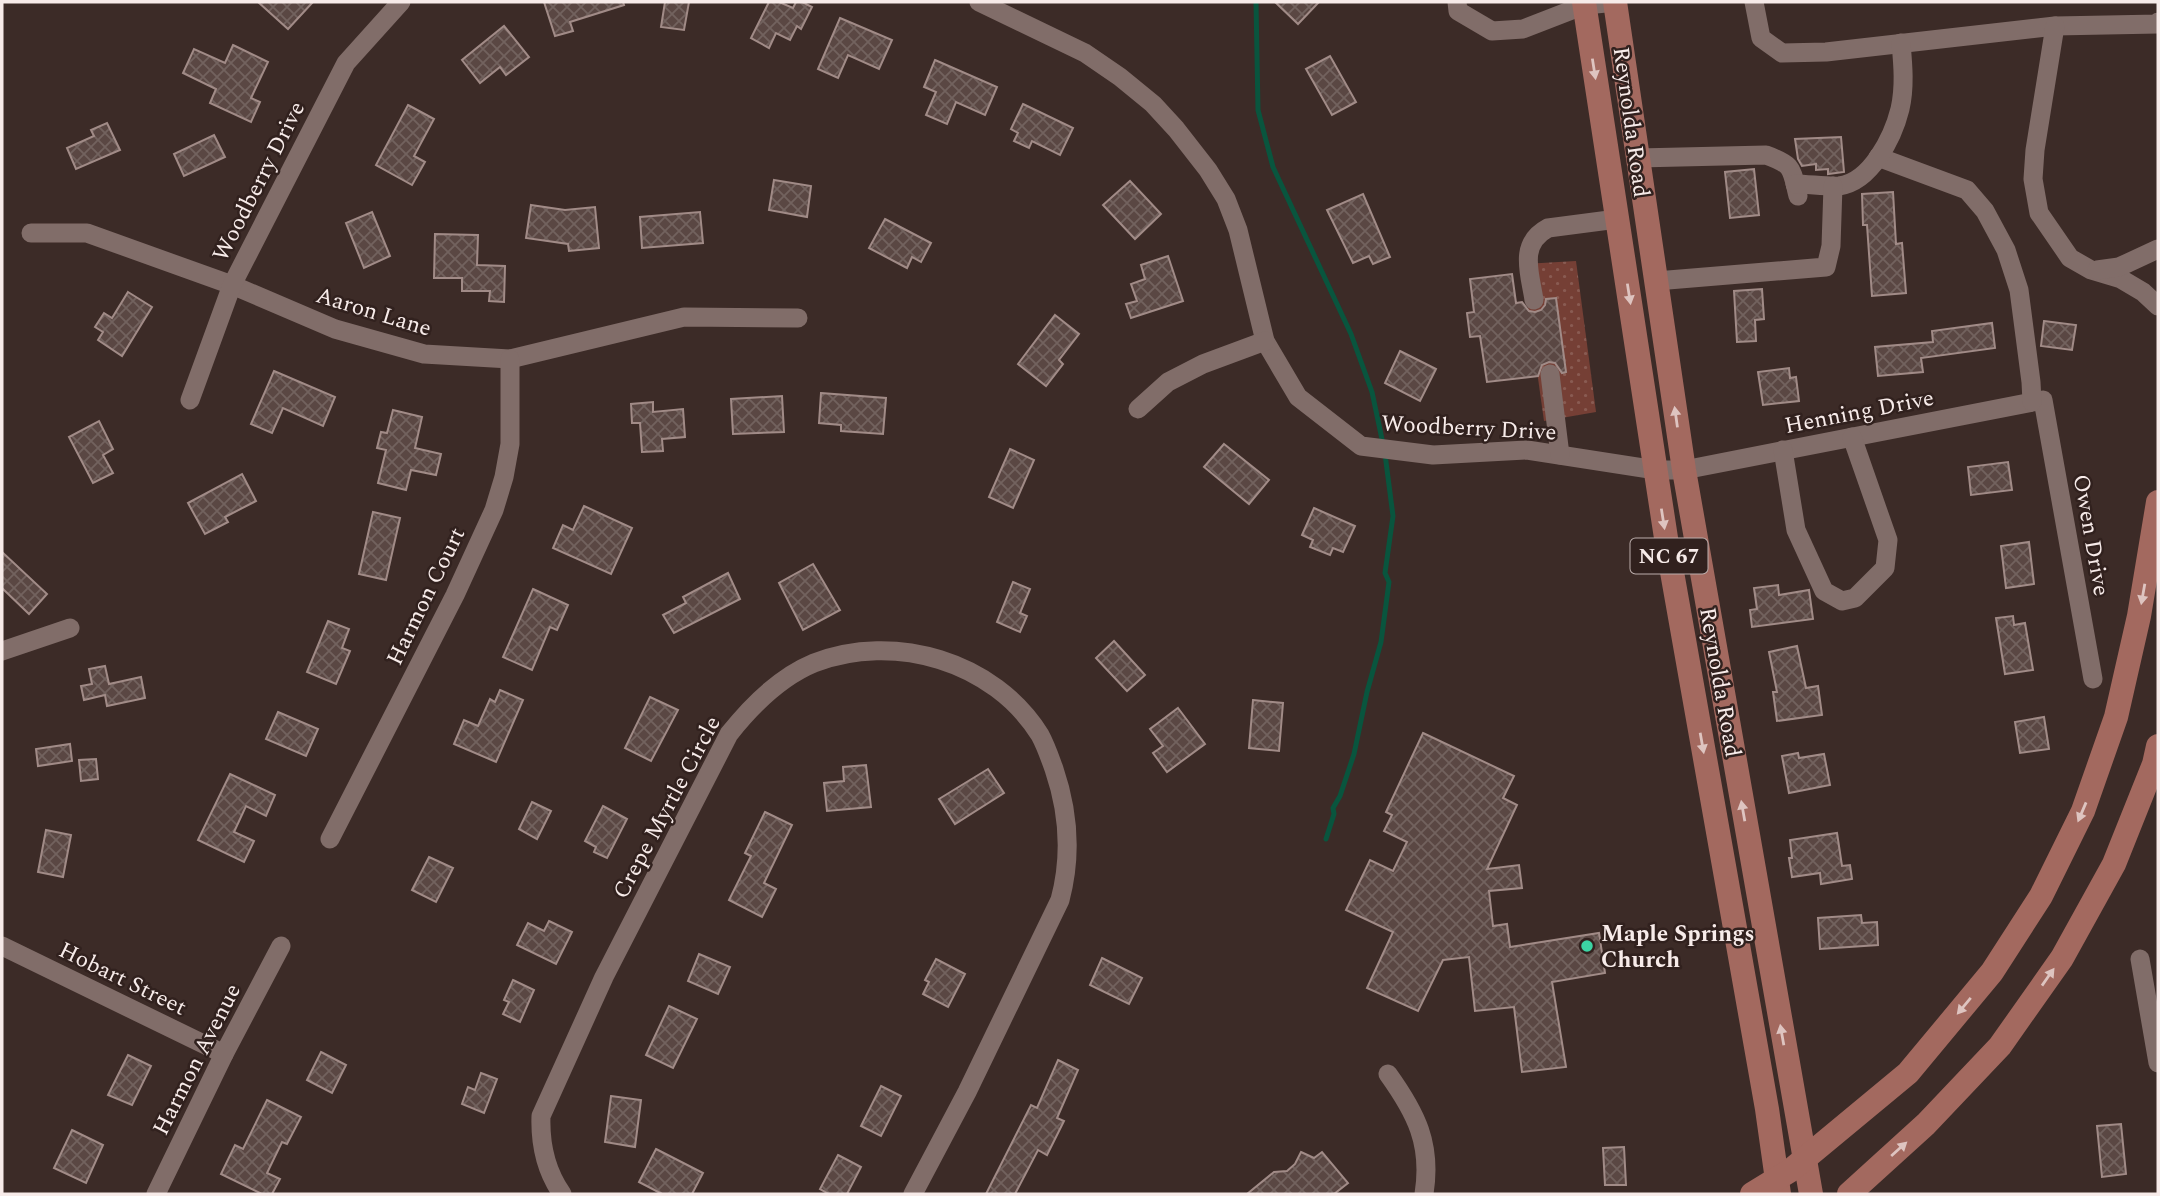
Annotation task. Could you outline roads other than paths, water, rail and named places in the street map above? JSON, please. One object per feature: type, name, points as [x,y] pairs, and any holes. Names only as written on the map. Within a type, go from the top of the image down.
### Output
[{"type":"main road","name":"Reynolda Road","points":[[1615,2],[1684,470],[1811,1194]]},
{"type":"main road","name":"Reynolda Road","points":[[1584,3],[1656,470],[1767,1109],[1779,1194]]},
{"type":"main road","points":[[1752,1194],[1791,1170],[1908,1073],[1992,972],[2041,896],[2083,811],[2116,717],[2139,616],[2158,502]]},
{"type":"main road","points":[[1849,1194],[1926,1124],[2000,1046],[2062,958],[2114,864],[2154,764],[2158,746]]},
{"type":"street","name":"Woodberry Drive","points":[[190,400],[232,285],[346,63],[401,2]]},
{"type":"street","name":"Woodberry Drive","points":[[979,2],[1085,53],[1153,104],[1176,129],[1208,170],[1226,199],[1238,230],[1265,341],[1298,397],[1361,446],[1433,455],[1527,450],[1656,470],[1684,470]]},
{"type":"street","points":[[1457,2],[1458,11],[1492,31],[1523,29],[1584,3],[1615,2]]},
{"type":"street","points":[[1754,2],[1761,38],[1782,53],[1826,52],[2055,26],[2158,22]]},
{"type":"street","points":[[2055,26],[2035,150],[2033,179],[2039,213],[2070,258],[2091,270],[2120,279],[2143,292],[2158,306]]},
{"type":"street","points":[[1638,158],[1766,155],[1784,161],[1792,169],[1797,190],[1838,186],[1855,181],[1873,166],[1900,109],[1904,76],[1901,43]]},
{"type":"street","name":"Owen Drive","points":[[1878,157],[1967,190],[1985,212],[2006,250],[2019,290],[2031,382],[2093,679]]},
{"type":"street","points":[[1656,281],[1826,267],[1831,246],[1833,186]]},
{"type":"street","points":[[1534,300],[1527,252],[1541,232],[1548,228],[1617,219]]},
{"type":"street","name":"Aaron Lane","points":[[31,233],[87,233],[232,285],[335,329],[424,354],[510,359],[684,317],[798,318]]},
{"type":"street","points":[[2091,270],[2119,267],[2158,249]]},
{"type":"street","points":[[1138,409],[1168,382],[1202,364],[1265,341]]},
{"type":"street","name":"Harmon Court","points":[[330,839],[455,595],[494,510],[510,444],[510,359]]},
{"type":"street","points":[[1550,374],[1560,455]]},
{"type":"street","name":"Henning Drive","points":[[1684,470],[2037,401]]},
{"type":"street","points":[[1783,450],[1796,530],[1824,591],[1842,601],[1855,598],[1885,568],[1888,540],[1852,437]]},
{"type":"street","points":[[2,651],[70,628]]},
{"type":"street","name":"Crepe Myrtle Circle","points":[[562,1194],[547,1167],[541,1116],[604,977],[729,734],[764,696],[791,676],[814,664],[838,656],[872,651],[898,651],[931,656],[956,664],[999,691],[1024,715],[1040,735],[1061,790],[1067,815],[1068,841],[1060,900],[967,1092],[913,1194]]},
{"type":"street","name":"Hobart Street","points":[[2,946],[223,1054]]},
{"type":"street","name":"Harmon Avenue","points":[[156,1194],[223,1054],[281,946]]},
{"type":"street","points":[[2140,959],[2158,1063]]},
{"type":"street","points":[[1388,1074],[1408,1102],[1420,1127],[1426,1153],[1424,1194]]},
{"type":"waterway","points":[[1256,2],[1258,110],[1273,167],[1351,334],[1372,392],[1383,444]]},
{"type":"waterway","points":[[1326,839],[1334,814],[1333,808],[1340,796],[1354,754],[1381,642],[1389,582],[1385,573],[1393,516],[1385,454]]},
{"type":"place","name":"Maple Springs Church","points":[[1587,946]]}]
